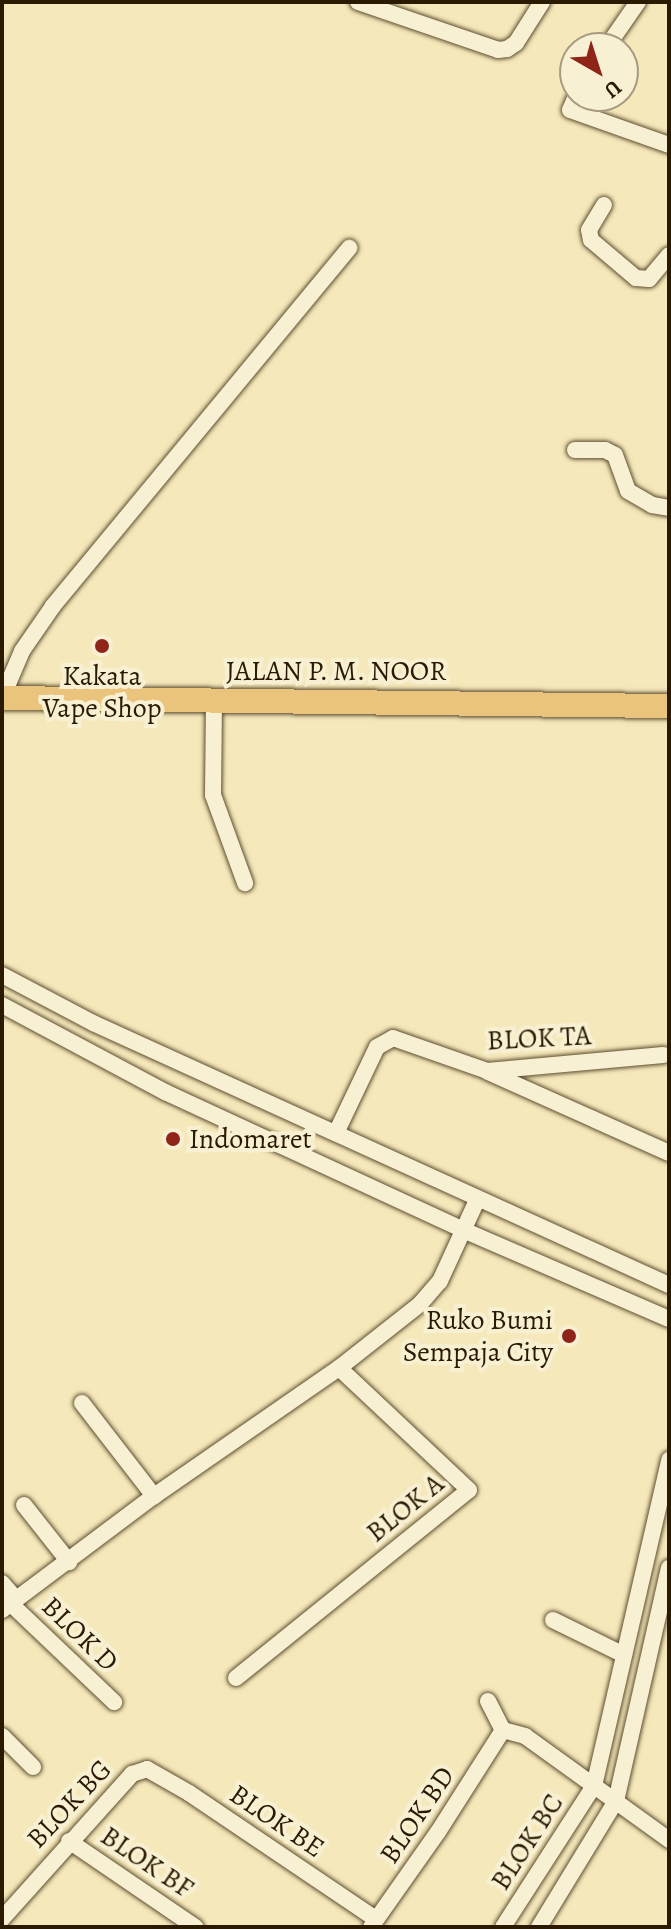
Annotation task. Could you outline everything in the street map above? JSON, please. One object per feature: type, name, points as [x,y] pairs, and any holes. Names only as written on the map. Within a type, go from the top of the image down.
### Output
[{"type":"highway","name":"JALAN P. M. NOOR","points":[[2,698],[669,706]]},
{"type":"street","points":[[358,2],[498,50],[516,43],[542,2]]},
{"type":"street","points":[[617,32],[638,2]]},
{"type":"street","points":[[576,112],[669,145]]},
{"type":"street","points":[[604,205],[589,230],[591,240],[636,278],[649,279],[669,255]]},
{"type":"street","points":[[2,698],[22,651],[53,606],[349,248]]},
{"type":"street","points":[[575,450],[605,450],[615,455],[628,491],[652,505],[669,508]]},
{"type":"street","points":[[214,700],[213,795],[245,883]]},
{"type":"street","points":[[2,975],[93,1023],[669,1285]]},
{"type":"street","points":[[2,1005],[165,1092],[461,1229],[669,1319]]},
{"type":"street","name":"BLOK TA","points":[[336,1133],[377,1047],[393,1038],[487,1071],[663,1055]]},
{"type":"street","points":[[487,1071],[669,1153]]},
{"type":"street","points":[[10,1604],[154,1496],[339,1368],[420,1304],[440,1281],[461,1229],[477,1200]]},
{"type":"street","name":"BLOK A","points":[[236,1678],[469,1490],[339,1368]]},
{"type":"street","points":[[82,1403],[154,1496]]},
{"type":"street","name":"BLOK BC","points":[[503,1927],[594,1786],[669,1460]]},
{"type":"street","points":[[24,1505],[69,1562]]},
{"type":"street","points":[[539,1927],[616,1801],[669,1568]]},
{"type":"street","name":"BLOK D","points":[[2,1583],[10,1604],[114,1702]]},
{"type":"street","points":[[553,1620],[624,1655]]},
{"type":"street","points":[[488,1701],[503,1730],[525,1736],[669,1840]]},
{"type":"street","name":"BLOK BD","points":[[374,1923],[438,1832],[503,1730]]},
{"type":"street","points":[[2,1736],[33,1767]]},
{"type":"street","name":"BLOK BE","points":[[147,1769],[374,1923]]},
{"type":"street","name":"BLOK BG","points":[[2,1920],[69,1841],[132,1774],[147,1769]]},
{"type":"street","name":"BLOK BF","points":[[69,1841],[195,1927]]},
{"type":"street","points":[[2,1920],[11,1927]]},
{"type":"place","name":"Kakata Vape Shop","points":[[102,646]]},
{"type":"place","name":"Indomaret","points":[[173,1139]]},
{"type":"place","name":"Ruko Bumi Sempaja City","points":[[569,1336]]}]
